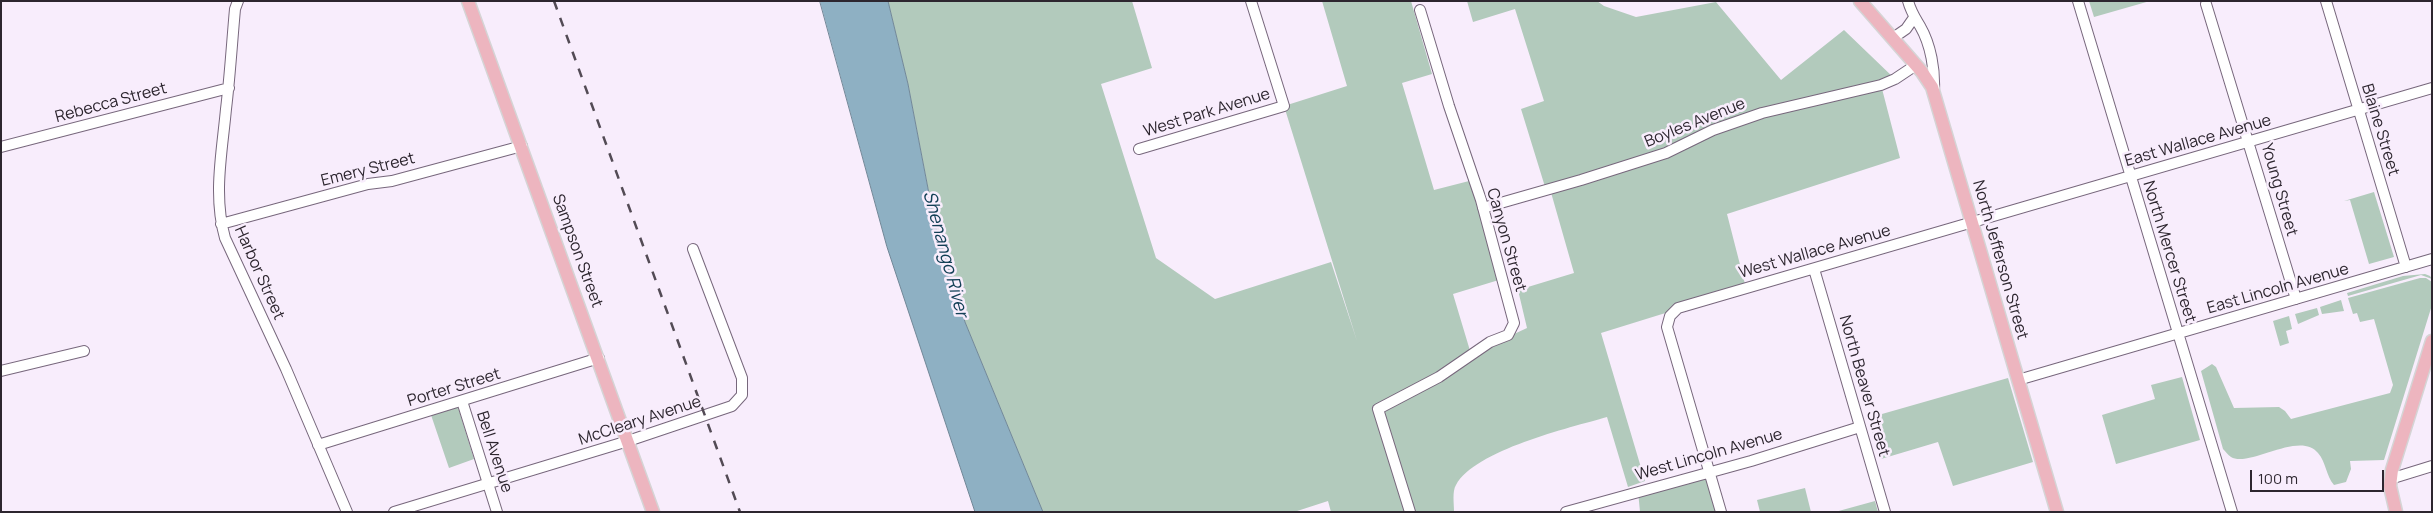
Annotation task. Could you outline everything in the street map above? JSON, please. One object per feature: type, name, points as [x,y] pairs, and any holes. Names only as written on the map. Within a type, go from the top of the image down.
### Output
[{"type":"main road","name":"Sampson Street","points":[[468,1],[599,358],[653,512]]},
{"type":"main road","points":[[1860,1],[1916,65],[1929,82],[1934,93]]},
{"type":"main road","name":"North Jefferson Street","points":[[1934,93],[2057,512]]},
{"type":"main road","points":[[2396,512],[2391,494],[2390,479],[2432,341]]},
{"type":"street","name":"Harbor Street","points":[[238,1],[235,9],[220,160],[218,200],[221,224],[225,238],[286,369],[347,512]]},
{"type":"street","name":"West Park Avenue","points":[[1139,149],[1284,106],[1251,1]]},
{"type":"street","name":"North Jefferson Street","points":[[1908,1],[1913,19],[1920,25],[1935,70],[1934,93]]},
{"type":"street","name":"North Mercer Street","points":[[2078,1],[2232,512]]},
{"type":"street","name":"Blaine Street","points":[[2326,1],[2406,267]]},
{"type":"street","name":"Young Street","points":[[2206,4],[2296,299]]},
{"type":"street","name":"Canyon Street","points":[[1410,512],[1378,408],[1439,377],[1475,351],[1511,332],[1514,323],[1483,208],[1420,10]]},
{"type":"street","points":[[1893,38],[1906,29],[1913,19]]},
{"type":"street","name":"Boyles Avenue","points":[[1483,208],[1666,153],[1713,130],[1762,113],[1888,82],[1916,65]]},
{"type":"street","name":"Rebecca Street","points":[[1,147],[228,88]]},
{"type":"street","name":"East Wallace Avenue","points":[[1972,222],[2432,88]]},
{"type":"street","name":"Emery Street","points":[[221,224],[368,184],[392,181],[522,146]]},
{"type":"street","name":"West Wallace Avenue","points":[[1710,472],[1667,327],[1670,316],[1678,308],[1972,222]]},
{"type":"street","name":"McCleary Avenue","points":[[394,512],[628,441],[732,406],[742,395],[742,378],[693,249]]},
{"type":"street","name":"East Lincoln Avenue","points":[[2018,380],[2432,260]]},
{"type":"street","name":"North Beaver Street","points":[[1814,268],[1885,512]]},
{"type":"street","points":[[1,371],[84,351]]},
{"type":"street","name":"Porter Street","points":[[318,445],[599,358]]},
{"type":"street","name":"Bell Avenue","points":[[462,401],[497,512]]},
{"type":"street","name":"West Lincoln Avenue","points":[[1566,512],[1710,472],[1860,427]]},
{"type":"street","points":[[2390,479],[2432,466]]},
{"type":"street","points":[[1710,472],[1721,512]]},
{"type":"green space","points":[[888,1],[1132,1],[1152,68],[1101,84],[1156,258],[1215,299],[1331,262],[1357,341],[1284,106],[1347,86],[1322,1],[1411,1],[1432,74],[1402,83],[1434,190],[1473,180],[1502,279],[1453,294],[1471,354],[1527,328],[1518,290],[1574,273],[1550,189],[1546,190],[1521,109],[1544,101],[1515,9],[1473,22],[1467,1],[1597,1],[1604,6],[1636,17],[1716,2],[1781,80],[1844,30],[1895,79],[1881,85],[1900,158],[1727,214],[1746,288],[1601,333],[1645,481],[1628,487],[1607,417],[1524,442],[1482,461],[1466,472],[1456,485],[1454,512],[1331,512],[1328,501],[1294,512],[1043,512],[965,322],[935,224],[908,84]]},
{"type":"green space","points":[[2089,1],[2150,1],[2094,17]]},
{"type":"green space","points":[[2374,192],[2394,257],[2369,264],[2350,200],[2344,201]]},
{"type":"green space","points":[[2425,274],[2432,279],[2421,275],[2348,296],[2347,293],[2403,276]]},
{"type":"green space","points":[[2426,278],[2432,282],[2432,305],[2384,460],[2350,461],[2351,469],[2346,482],[2334,485],[2321,457],[2310,447],[2299,445],[2287,447],[2250,458],[2239,459],[2231,457],[2223,449],[2201,371],[2212,364],[2216,367],[2234,408],[2279,407],[2291,419],[2390,393],[2393,385],[2374,319],[2360,322],[2357,313],[2353,314],[2348,298]]},
{"type":"green space","points":[[2341,300],[2344,311],[2322,314],[2320,307]]},
{"type":"green space","points":[[2317,308],[2319,315],[2298,324],[2295,314]]},
{"type":"green space","points":[[2289,316],[2292,329],[2286,331],[2289,343],[2280,346],[2273,321]]},
{"type":"green space","points":[[2182,377],[2200,440],[2116,464],[2102,415],[2155,399],[2151,385]]},
{"type":"green space","points":[[2008,378],[2033,462],[1953,486],[1938,442],[1881,459],[1868,418]]},
{"type":"green space","points":[[458,407],[474,459],[449,468],[431,415]]},
{"type":"green space","points":[[1710,472],[1721,512],[1640,512],[1638,491]]},
{"type":"green space","points":[[1805,488],[1811,512],[1760,512],[1757,500]]},
{"type":"green space","points":[[1875,501],[1878,512],[1835,512]]},
{"type":"water","points":[[820,1],[888,1],[908,84],[935,225],[965,322],[1043,512],[975,512],[887,247]]},
{"type":"railway","points":[[554,1],[740,512]]},
{"type":"water label","name":"Shenango River","points":[[945,254]]}]
